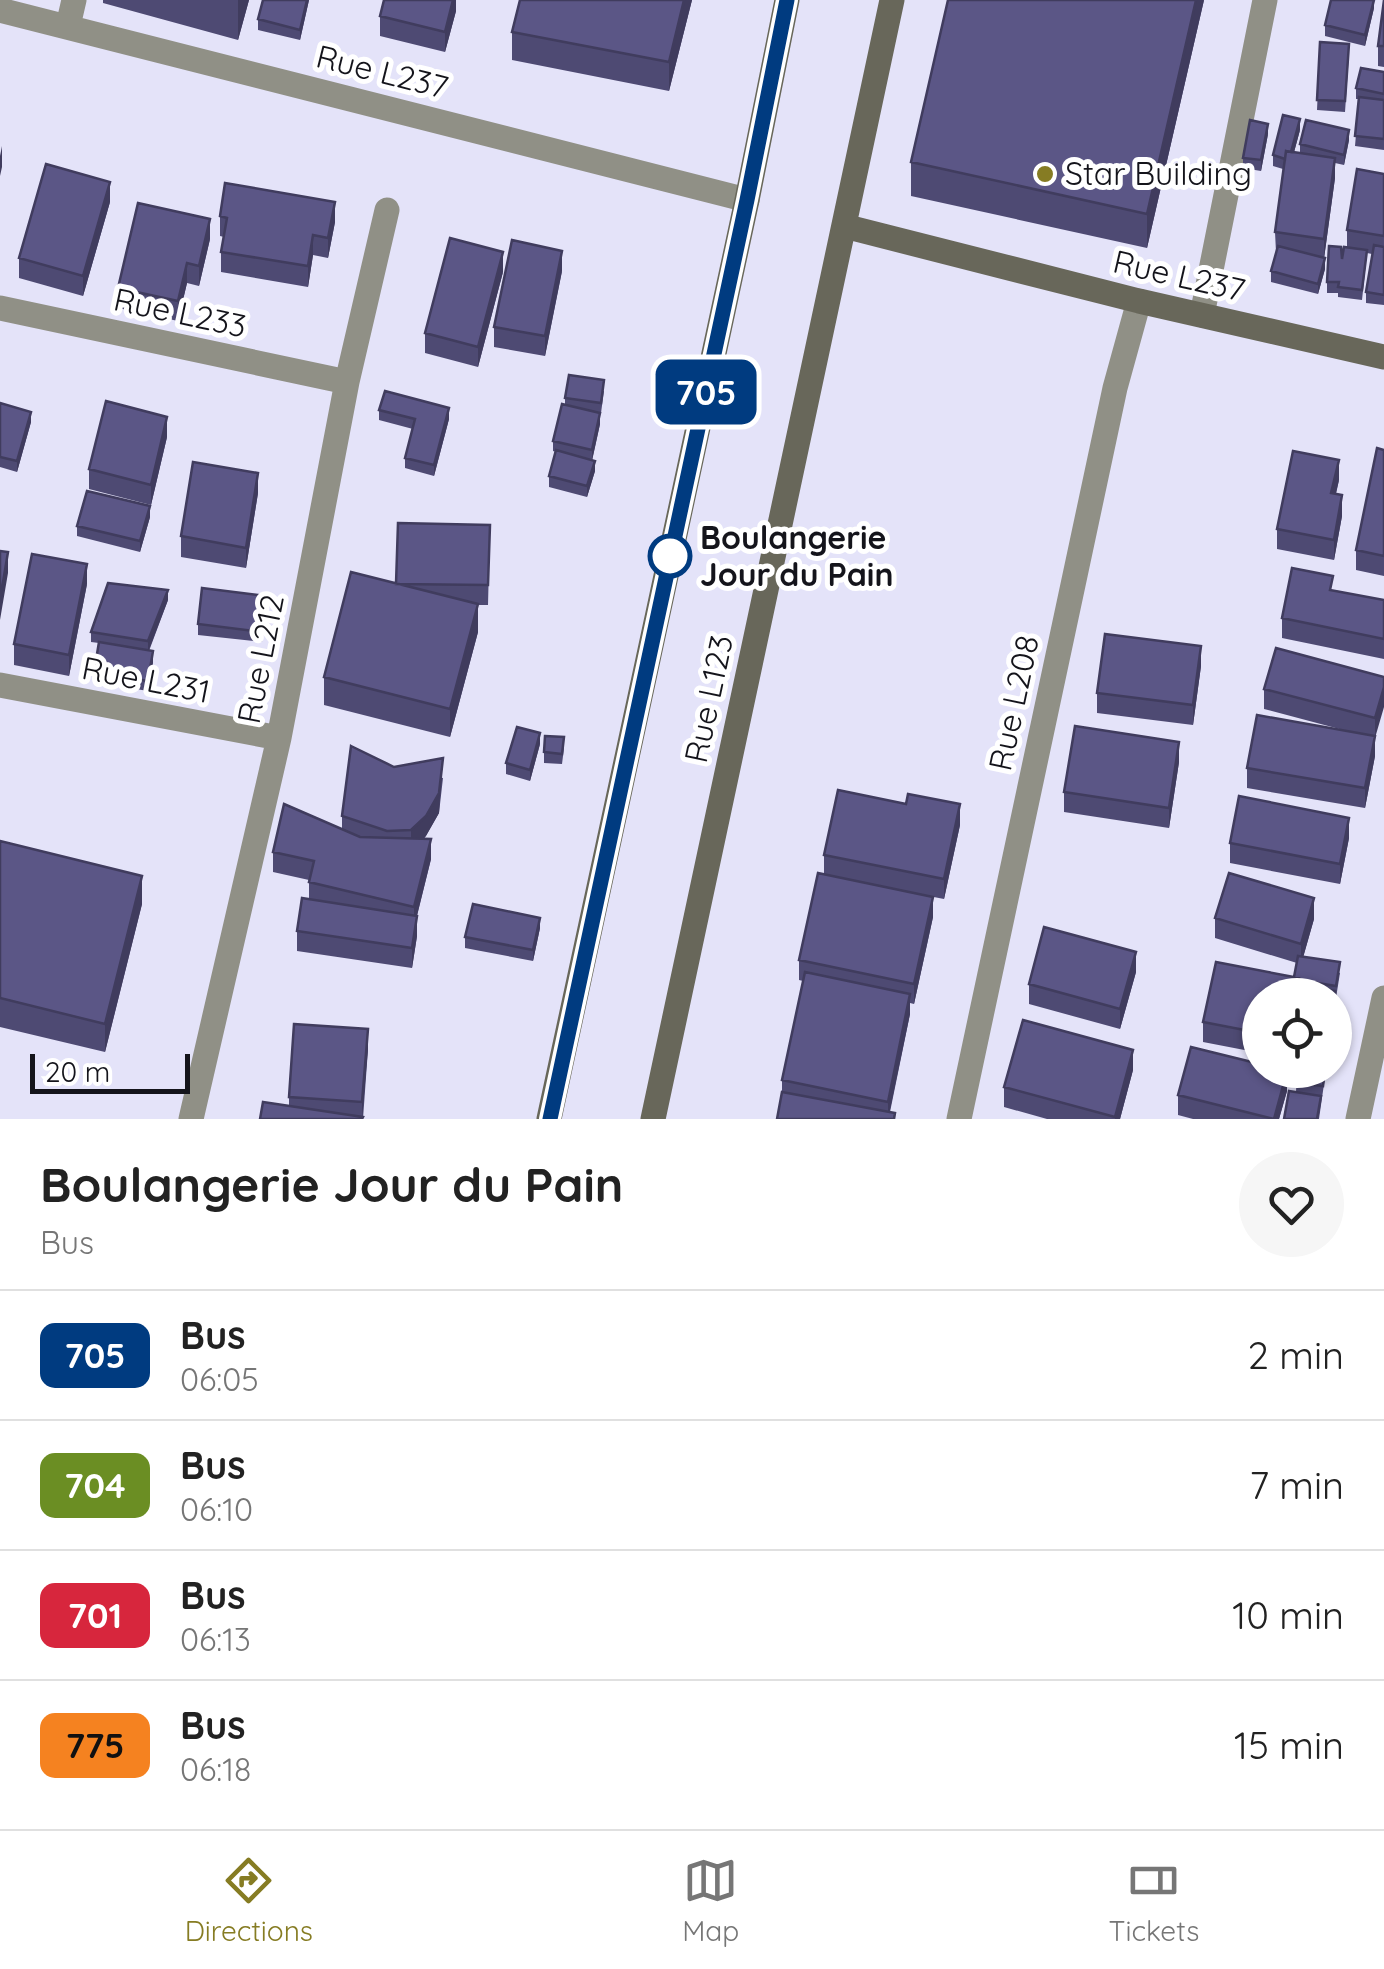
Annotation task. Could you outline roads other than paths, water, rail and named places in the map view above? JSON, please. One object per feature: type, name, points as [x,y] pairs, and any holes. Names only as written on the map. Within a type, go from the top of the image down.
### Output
[{"type":"main road","name":"Rue L123","points":[[550,1119],[787,0]]},
{"type":"main road","name":"Rue L123","points":[[653,1119],[892,0]]},
{"type":"main road","name":"Rue L237","points":[[844,226],[1140,302],[1384,357]]},
{"type":"street","points":[[68,26],[74,0]]},
{"type":"street","points":[[1202,315],[1265,0]]},
{"type":"street","name":"Rue L237","points":[[0,10],[747,200]]},
{"type":"street","name":"Rue L212","points":[[191,1119],[279,738],[347,382],[387,210]]},
{"type":"street","name":"Rue L208","points":[[959,1119],[1115,388],[1140,302]]},
{"type":"street","name":"Rue L233","points":[[0,308],[347,382]]},
{"type":"street","name":"Rue L231","points":[[0,685],[279,738]]},
{"type":"street","points":[[1358,1119],[1384,998]]},
{"type":"place","name":"Star Building","points":[[1045,174]]},
{"type":"place","name":"Boulangerie Jour du Pain","points":[[670,556]]}]
